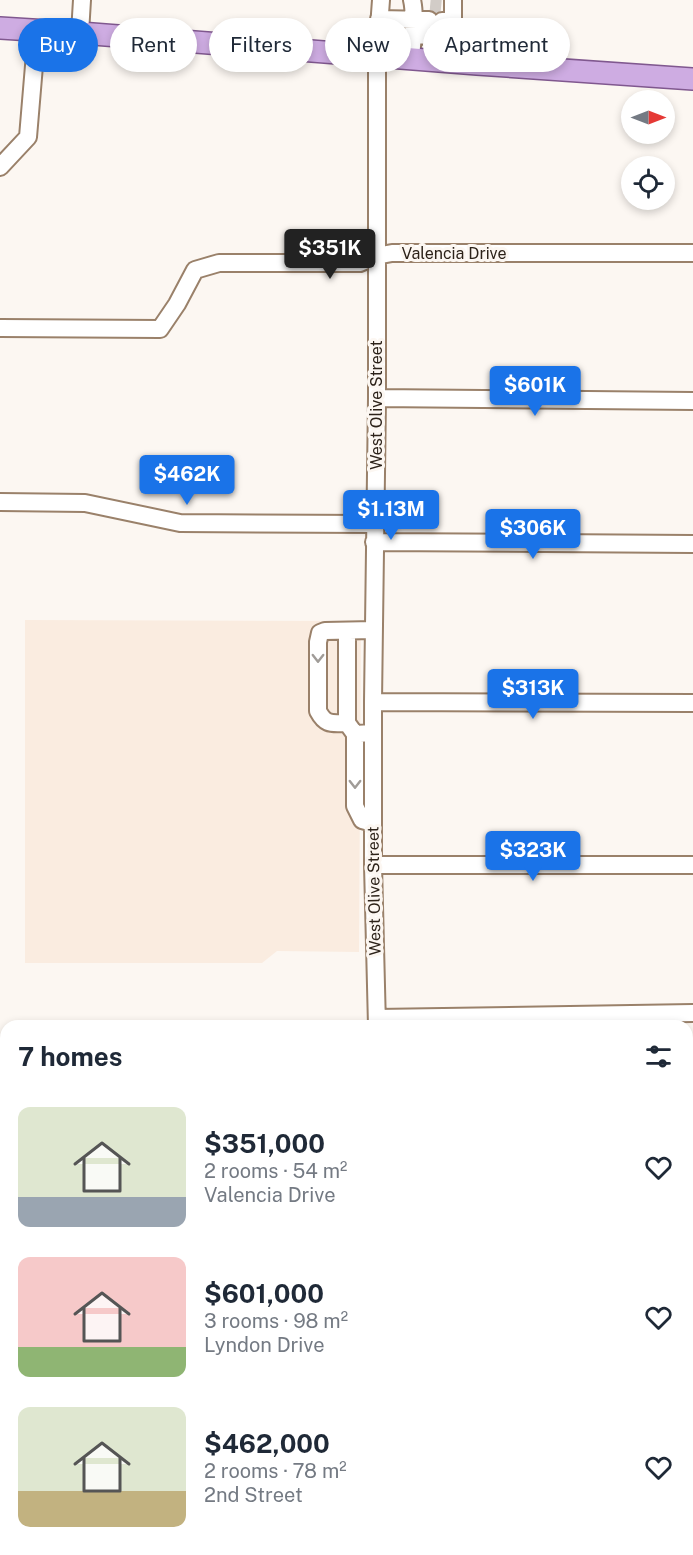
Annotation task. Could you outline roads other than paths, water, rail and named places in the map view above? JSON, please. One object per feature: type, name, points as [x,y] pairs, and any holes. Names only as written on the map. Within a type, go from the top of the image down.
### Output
[{"type":"main road","points":[[0,28],[18,29]]},
{"type":"main road","points":[[98,34],[325,52]]},
{"type":"main road","points":[[411,59],[423,60]]},
{"type":"main road","points":[[570,70],[693,78]]},
{"type":"street","points":[[81,18],[82,0]]},
{"type":"street","name":"West Olive Street","points":[[379,18],[381,0]]},
{"type":"street","points":[[401,18],[434,15]]},
{"type":"street","points":[[411,59],[434,15]]},
{"type":"street","points":[[0,167],[28,137],[33,72]]},
{"type":"street","name":"West Olive Street","points":[[377,72],[373,823],[377,1020]]},
{"type":"street","name":"Valencia Drive","points":[[0,328],[160,329],[177,304],[195,270],[219,263],[360,263],[376,256],[392,253],[693,253]]},
{"type":"street","points":[[377,398],[693,401]]},
{"type":"street","points":[[0,502],[85,503],[180,523],[375,524]]},
{"type":"street","points":[[374,542],[693,544]]},
{"type":"street","points":[[373,630],[325,631],[320,633],[318,642],[318,711],[322,719],[328,723],[373,733]]},
{"type":"street","points":[[347,631],[355,806],[362,820],[373,823]]},
{"type":"street","points":[[373,702],[693,703]]},
{"type":"street","points":[[374,865],[693,865]]},
{"type":"street","points":[[447,1020],[693,1013]]},
{"type":"tunnel","points":[[430,7],[441,8]]}]
